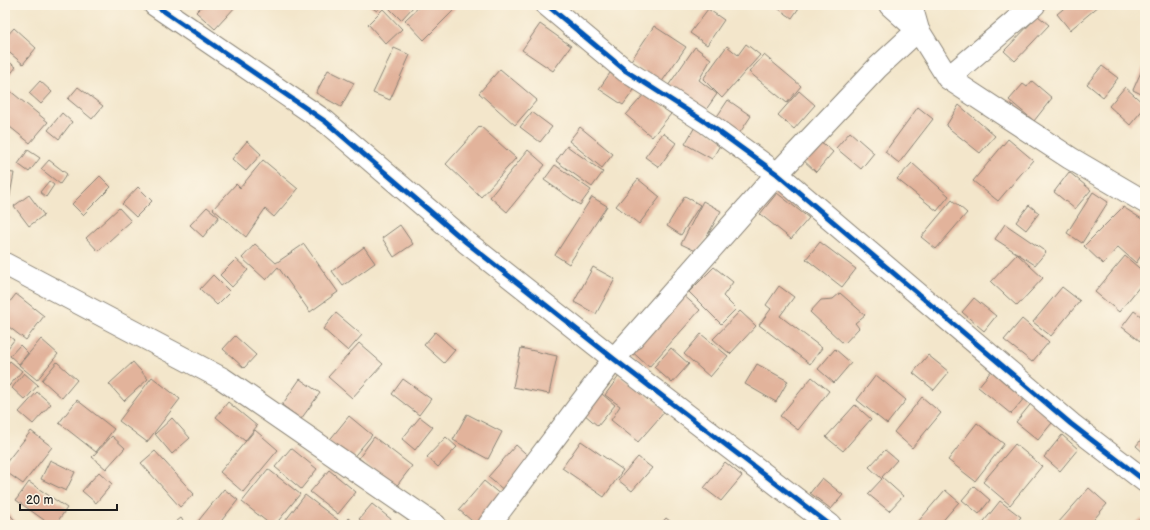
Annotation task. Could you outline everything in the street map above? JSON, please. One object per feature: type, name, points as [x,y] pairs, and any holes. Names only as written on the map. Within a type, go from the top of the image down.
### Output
[{"type":"street","points":[[155,5],[326,122],[466,242],[614,359],[830,525]]},
{"type":"street","points":[[547,5],[626,71],[707,123],[777,174],[1071,424],[1145,481]]},
{"type":"street","points":[[890,5],[918,30],[948,78],[1070,158],[1145,202]]},
{"type":"street","points":[[911,5],[918,30]]},
{"type":"street","points":[[948,78],[1034,5]]},
{"type":"street","points":[[489,525],[614,359],[777,174],[877,68],[918,30]]},
{"type":"street","points":[[5,264],[223,379],[435,525]]},
{"type":"building","points":[[203,5],[237,5],[215,29],[196,12]]},
{"type":"building","points":[[368,5],[381,5],[377,11]]},
{"type":"building","points":[[389,5],[414,6],[401,20],[388,7]]},
{"type":"building","points":[[421,5],[451,5],[455,9],[424,40],[405,20]]},
{"type":"building","points":[[773,5],[801,5],[792,18]]},
{"type":"building","points":[[1068,5],[1100,5],[1070,30],[1057,14]]},
{"type":"building","points":[[383,9],[402,29],[386,44],[368,24]]},
{"type":"building","points":[[708,9],[724,20],[707,45],[690,33]]},
{"type":"building","points":[[1038,16],[1049,25],[1015,61],[1004,51]]},
{"type":"building","points":[[540,24],[571,46],[553,71],[522,50]]},
{"type":"building","points":[[654,26],[686,47],[661,83],[630,62]]},
{"type":"building","points":[[14,28],[36,48],[23,64],[5,49],[5,38]]},
{"type":"building","points":[[746,44],[760,55],[722,98],[703,79],[727,46],[738,55]]},
{"type":"building","points":[[695,47],[711,59],[699,80],[717,94],[705,111],[668,86]]},
{"type":"building","points":[[394,48],[410,55],[390,100],[373,93]]},
{"type":"building","points":[[764,55],[801,86],[787,103],[749,72]]},
{"type":"building","points":[[5,59],[16,67],[5,81]]},
{"type":"building","points":[[1145,63],[1145,96],[1133,90]]},
{"type":"building","points":[[1102,66],[1118,78],[1103,97],[1087,84]]},
{"type":"building","points":[[500,69],[537,100],[515,125],[479,93]]},
{"type":"building","points":[[328,70],[354,83],[341,107],[316,93]]},
{"type":"building","points":[[610,73],[634,90],[623,105],[599,89]]},
{"type":"building","points":[[40,81],[52,92],[41,104],[29,93]]},
{"type":"building","points":[[1032,81],[1052,98],[1034,121],[1009,100],[1023,84],[1027,87]]},
{"type":"building","points":[[78,87],[103,106],[92,119],[68,99]]},
{"type":"building","points":[[1125,87],[1145,105],[1130,125],[1109,106]]},
{"type":"building","points":[[9,90],[48,122],[30,143],[5,123],[5,96]]},
{"type":"building","points":[[799,91],[815,105],[794,129],[778,115]]},
{"type":"building","points":[[646,92],[671,114],[652,137],[626,115]]},
{"type":"building","points":[[728,100],[751,116],[739,134],[716,118]]},
{"type":"building","points":[[959,105],[995,136],[980,153],[946,126]]},
{"type":"building","points":[[918,107],[933,119],[899,163],[885,152]]},
{"type":"building","points":[[532,112],[552,127],[540,142],[520,127]]},
{"type":"building","points":[[62,113],[72,122],[59,139],[48,130]]},
{"type":"building","points":[[696,125],[723,140],[712,159],[685,144]]},
{"type":"building","points":[[480,126],[516,158],[481,197],[446,164]]},
{"type":"building","points":[[580,127],[613,154],[602,168],[569,141]]},
{"type":"building","points":[[850,132],[874,153],[861,169],[836,148]]},
{"type":"building","points":[[663,133],[676,143],[659,167],[645,157]]},
{"type":"building","points":[[818,139],[833,152],[816,172],[801,158]]},
{"type":"building","points":[[1008,139],[1033,160],[998,201],[973,181]]},
{"type":"building","points":[[247,141],[261,154],[246,171],[232,159]]},
{"type":"building","points":[[567,146],[603,172],[592,187],[556,161]]},
{"type":"building","points":[[28,150],[40,158],[29,172],[18,164]]},
{"type":"building","points":[[528,150],[545,165],[507,212],[490,197]]},
{"type":"building","points":[[49,160],[67,174],[60,184],[41,169]]},
{"type":"building","points":[[263,160],[298,189],[274,217],[265,209],[246,237],[213,209],[236,184],[240,188]]},
{"type":"building","points":[[912,163],[949,196],[937,211],[897,179]]},
{"type":"building","points":[[555,165],[591,190],[580,205],[544,180]]},
{"type":"building","points":[[5,172],[14,173],[6,217],[5,216]]},
{"type":"building","points":[[1069,172],[1091,190],[1075,209],[1054,192]]},
{"type":"building","points":[[100,176],[111,187],[83,215],[72,204]]},
{"type":"building","points":[[638,179],[660,197],[639,224],[616,206]]},
{"type":"building","points":[[49,181],[54,185],[46,197],[40,192]]},
{"type":"building","points":[[138,187],[152,201],[136,217],[122,204]]},
{"type":"building","points":[[1093,192],[1108,202],[1082,243],[1067,233]]},
{"type":"building","points":[[777,193],[809,218],[791,239],[760,214]]},
{"type":"building","points":[[29,195],[44,215],[29,226],[14,206]]},
{"type":"building","points":[[685,196],[700,205],[681,235],[667,226]]},
{"type":"building","points":[[592,197],[607,206],[569,264],[555,255]]},
{"type":"building","points":[[952,200],[967,213],[936,249],[921,237]]},
{"type":"building","points":[[703,201],[721,211],[698,252],[681,244]]},
{"type":"building","points":[[1029,205],[1039,213],[1026,230],[1016,222]]},
{"type":"building","points":[[207,207],[219,217],[203,237],[190,225]]},
{"type":"building","points":[[1123,207],[1145,221],[1145,250],[1136,263],[1118,247],[1103,264],[1084,246]]},
{"type":"building","points":[[119,208],[131,221],[98,251],[86,238]]},
{"type":"building","points":[[1005,224],[1046,252],[1035,265],[995,239]]},
{"type":"building","points":[[400,225],[413,244],[394,257],[382,238]]},
{"type":"building","points":[[820,242],[856,269],[842,287],[806,259]]},
{"type":"building","points":[[255,244],[276,263],[304,244],[338,292],[310,312],[278,267],[266,280],[242,258]]},
{"type":"building","points":[[364,247],[375,263],[343,286],[332,271]]},
{"type":"building","points":[[1017,254],[1043,278],[1017,306],[991,282]]},
{"type":"building","points":[[1125,256],[1145,273],[1145,280],[1119,312],[1095,292]]},
{"type":"building","points":[[236,259],[248,270],[232,287],[220,275]]},
{"type":"building","points":[[593,267],[615,279],[596,314],[574,302]]},
{"type":"building","points":[[714,267],[733,282],[723,296],[736,309],[721,324],[689,292]]},
{"type":"building","points":[[213,275],[230,292],[217,305],[200,289]]},
{"type":"building","points":[[779,286],[794,297],[780,316],[822,348],[810,364],[759,325],[771,309],[766,305]]},
{"type":"building","points":[[1062,287],[1080,301],[1051,336],[1033,322]]},
{"type":"building","points":[[680,292],[700,310],[649,367],[629,349]]},
{"type":"building","points":[[840,293],[865,315],[855,323],[859,328],[844,344],[810,312],[821,300],[833,299]]},
{"type":"building","points":[[16,294],[44,316],[26,340],[5,324],[5,308]]},
{"type":"building","points":[[974,298],[996,316],[984,331],[962,312]]},
{"type":"building","points":[[740,311],[756,326],[730,354],[713,339]]},
{"type":"building","points":[[1134,311],[1145,319],[1145,335],[1140,341],[1122,327]]},
{"type":"building","points":[[336,313],[362,335],[348,351],[323,329]]},
{"type":"building","points":[[1022,319],[1049,342],[1032,362],[1004,340]]},
{"type":"building","points":[[435,332],[455,350],[444,363],[424,345]]},
{"type":"building","points":[[5,333],[14,340],[5,352]]},
{"type":"building","points":[[701,334],[728,356],[710,377],[684,354]]},
{"type":"building","points":[[235,336],[256,355],[244,368],[223,349]]},
{"type":"building","points":[[41,339],[58,354],[37,380],[19,365]]},
{"type":"building","points":[[359,343],[383,364],[352,398],[328,377]]},
{"type":"building","points":[[20,345],[28,353],[19,364],[10,356]]},
{"type":"building","points":[[521,348],[557,356],[549,394],[513,387]]},
{"type":"building","points":[[671,348],[689,364],[672,383],[654,367]]},
{"type":"building","points":[[835,349],[851,363],[834,383],[818,369]]},
{"type":"building","points":[[928,355],[949,372],[934,390],[913,373]]},
{"type":"building","points":[[10,361],[22,371],[9,386],[5,383],[5,367]]},
{"type":"building","points":[[57,362],[77,380],[62,398],[42,380]]},
{"type":"building","points":[[133,362],[148,379],[124,401],[109,384]]},
{"type":"building","points":[[757,364],[788,381],[776,402],[745,384]]},
{"type":"building","points":[[992,370],[1025,397],[1011,414],[978,387]]},
{"type":"building","points":[[24,373],[38,385],[25,400],[12,388]]},
{"type":"building","points":[[876,375],[906,400],[887,424],[857,400]]},
{"type":"building","points":[[619,376],[666,410],[638,442],[611,420],[620,406],[605,395]]},
{"type":"building","points":[[152,377],[180,399],[147,442],[119,421]]},
{"type":"building","points":[[812,377],[829,391],[798,430],[780,416]]},
{"type":"building","points":[[300,379],[320,393],[301,419],[282,405]]},
{"type":"building","points":[[403,379],[431,399],[419,415],[392,394]]},
{"type":"building","points":[[37,392],[51,404],[33,424],[19,412]]},
{"type":"building","points":[[602,394],[615,405],[598,426],[584,414]]},
{"type":"building","points":[[922,397],[941,413],[912,448],[894,432]]},
{"type":"building","points":[[77,400],[114,429],[96,452],[59,423]]},
{"type":"building","points":[[1034,400],[1056,418],[1038,440],[1016,422]]},
{"type":"building","points":[[228,402],[257,426],[245,441],[216,417]]},
{"type":"building","points":[[855,405],[871,419],[843,451],[826,437]]},
{"type":"building","points":[[467,414],[502,432],[488,459],[453,440]]},
{"type":"building","points":[[349,416],[372,435],[351,460],[328,442]]},
{"type":"building","points":[[420,417],[433,427],[415,450],[402,439]]},
{"type":"building","points":[[172,418],[190,438],[172,454],[155,434]]},
{"type":"building","points":[[977,423],[1004,444],[975,481],[948,460]]},
{"type":"building","points":[[255,430],[278,450],[243,492],[220,472]]},
{"type":"building","points":[[31,431],[52,447],[23,484],[5,471],[5,464]]},
{"type":"building","points":[[1062,435],[1078,449],[1060,471],[1044,457]]},
{"type":"building","points":[[1145,435],[1145,454],[1136,446]]},
{"type":"building","points":[[112,436],[125,448],[106,469],[92,457]]},
{"type":"building","points":[[374,437],[412,466],[395,488],[359,458]]},
{"type":"building","points":[[446,437],[457,447],[438,467],[427,457]]},
{"type":"building","points":[[581,441],[623,470],[604,497],[562,468]]},
{"type":"building","points":[[1015,444],[1042,466],[1010,505],[983,482]]},
{"type":"building","points":[[516,445],[533,460],[505,491],[488,477]]},
{"type":"building","points":[[291,448],[317,469],[301,489],[275,467]]},
{"type":"building","points":[[885,450],[897,460],[882,477],[903,496],[889,511],[868,494],[882,479],[869,467]]},
{"type":"building","points":[[155,451],[194,494],[180,507],[141,463]]},
{"type":"building","points":[[638,457],[652,468],[632,491],[618,480]]},
{"type":"building","points":[[50,460],[75,472],[66,491],[41,479]]},
{"type":"building","points":[[725,462],[742,476],[721,501],[704,488]]},
{"type":"building","points":[[268,469],[300,494],[275,525],[271,525],[242,502]]},
{"type":"building","points":[[329,470],[356,492],[338,514],[310,492]]},
{"type":"building","points":[[99,472],[112,484],[96,503],[82,491]]},
{"type":"building","points":[[822,478],[843,495],[831,509],[810,493]]},
{"type":"building","points":[[484,481],[502,496],[477,525],[459,510]]},
{"type":"building","points":[[29,482],[67,508],[55,525],[51,525],[16,500]]},
{"type":"building","points":[[974,486],[990,500],[979,514],[962,500]]},
{"type":"building","points":[[1089,488],[1107,504],[1089,525],[1060,525],[1058,523]]},
{"type":"building","points":[[224,489],[238,500],[218,525],[195,525]]},
{"type":"building","points":[[945,490],[959,502],[939,525],[920,525],[917,523]]},
{"type":"building","points":[[305,495],[338,520],[334,525],[282,525]]},
{"type":"building","points":[[1000,501],[1021,517],[1014,525],[981,525]]},
{"type":"building","points":[[372,504],[392,520],[389,525],[367,525],[359,519]]},
{"type":"building","points":[[5,509],[19,525],[5,525]]},
{"type":"building","points":[[181,518],[186,525],[172,525]]},
{"type":"building","points":[[348,518],[357,525],[343,525]]},
{"type":"building","points":[[666,518],[675,525],[660,525]]},
{"type":"building","points":[[1142,518],[1145,525],[1132,525]]},
{"type":"cycle path","points":[[155,5],[326,122],[466,242],[614,359],[830,525]]},
{"type":"cycle path","points":[[547,5],[626,71],[707,123],[777,174],[1071,424],[1145,481]]}]
